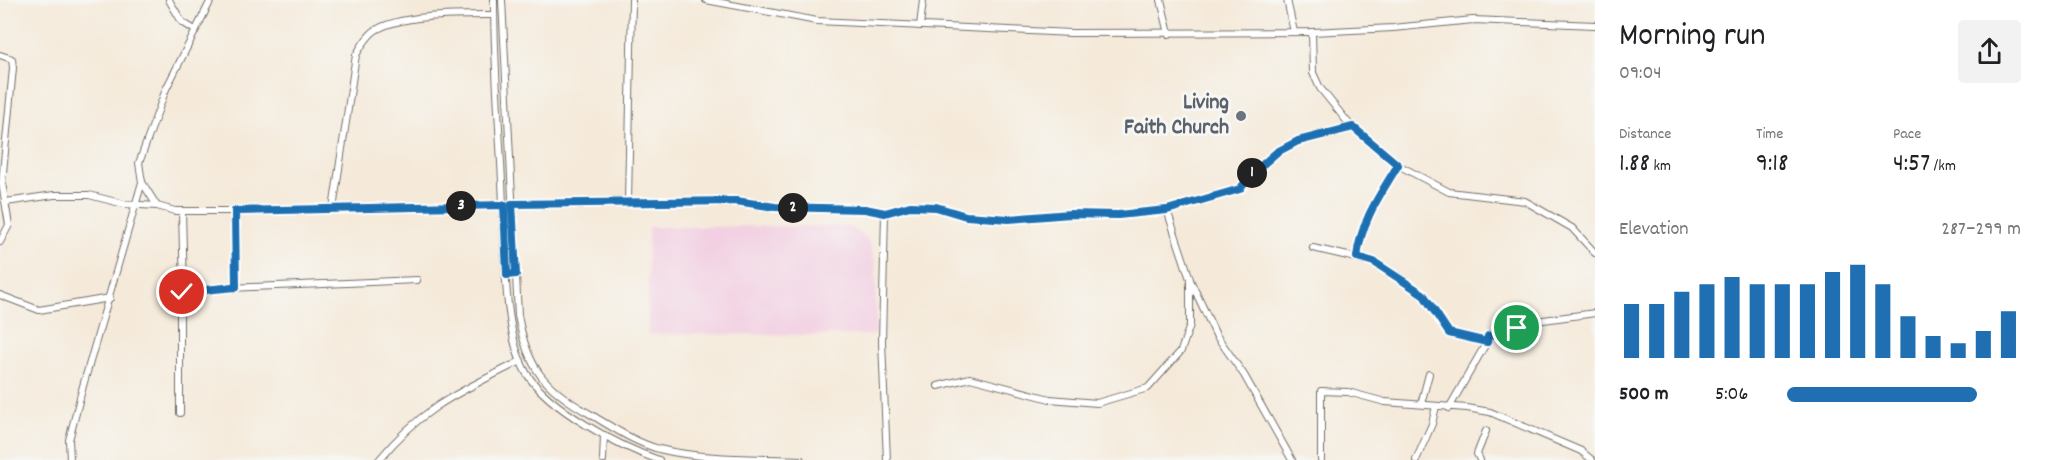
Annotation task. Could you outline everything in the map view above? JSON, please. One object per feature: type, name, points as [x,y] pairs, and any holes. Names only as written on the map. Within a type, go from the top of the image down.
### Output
[{"type":"street","points":[[169,0],[182,22],[195,30]]},
{"type":"street","points":[[70,460],[69,440],[137,205],[142,182],[139,163],[166,88],[211,0]]},
{"type":"street","points":[[494,0],[507,275],[512,328],[521,361],[538,389],[604,435],[641,454],[659,460]]},
{"type":"street","points":[[502,0],[518,315],[529,358],[546,384],[558,395],[617,430],[659,449],[698,456],[801,460]]},
{"type":"street","points":[[628,202],[632,0]]},
{"type":"street","points":[[706,0],[817,21],[1169,34],[1312,32],[1393,28],[1473,20],[1595,25]]},
{"type":"street","points":[[761,10],[762,0]]},
{"type":"street","points":[[920,26],[923,0]]},
{"type":"street","points":[[1161,0],[1169,34]]},
{"type":"street","points":[[1287,0],[1294,32]]},
{"type":"street","points":[[333,209],[356,56],[366,39],[375,30],[423,17],[494,15]]},
{"type":"street","points":[[1312,32],[1315,79],[1353,127],[1398,165],[1449,192],[1525,201],[1572,228],[1595,253]]},
{"type":"street","points":[[0,55],[12,59],[13,68],[2,166],[2,183],[9,225],[0,242]]},
{"type":"street","points":[[497,83],[506,82]]},
{"type":"street","points":[[512,204],[736,201],[775,207],[865,209],[885,213],[910,206],[936,207],[966,216],[1009,219],[1070,214],[1118,215],[1167,210],[1240,189],[1252,174],[1277,152],[1298,141],[1353,127]]},
{"type":"street","points":[[1357,257],[1360,235],[1371,208],[1398,165]]},
{"type":"street","points":[[142,182],[157,206]]},
{"type":"street","points":[[6,202],[54,195],[88,195],[137,205],[182,210],[235,211],[504,205]]},
{"type":"street","points":[[180,413],[180,295],[184,290],[182,210]]},
{"type":"street","points":[[1167,210],[1190,279],[1216,336],[1244,375],[1292,460]]},
{"type":"street","points":[[235,211],[236,287]]},
{"type":"street","points":[[885,213],[882,342],[887,460]]},
{"type":"street","points":[[1313,248],[1374,262],[1423,294],[1449,333],[1487,342]]},
{"type":"street","points":[[507,275],[516,274]]},
{"type":"street","points":[[939,386],[970,378],[1050,399],[1097,403],[1148,388],[1181,351],[1190,324],[1190,279]]},
{"type":"street","points":[[184,290],[417,280]]},
{"type":"street","points":[[0,295],[39,310],[110,298]]},
{"type":"street","points":[[1449,408],[1487,342],[1488,336],[1492,333],[1536,321],[1595,312]]},
{"type":"street","points":[[379,460],[415,421],[442,400],[521,361]]},
{"type":"street","points":[[1421,404],[1428,374]]},
{"type":"street","points":[[1321,460],[1321,391],[1348,392],[1384,402],[1490,412],[1581,451],[1592,460]]},
{"type":"street","points":[[1416,460],[1432,424],[1436,406]]},
{"type":"street","points":[[1480,460],[1477,454],[1486,431]]},
{"type":"street","points":[[603,460],[604,435]]},
{"type":"shaded area","points":[[849,226],[863,235],[870,244],[876,267],[876,335],[648,334],[648,227]]},
{"type":"place","name":"Living Faith Church","points":[[1241,116]]},
{"type":"route","points":[[182,292],[184,290],[236,287],[235,211],[504,205],[507,275],[516,274],[512,204],[736,201],[775,207],[865,209],[885,213],[910,206],[936,207],[966,216],[1009,219],[1047,218],[1070,214],[1118,215],[1167,210],[1240,189],[1252,174],[1277,152],[1298,141],[1341,132],[1353,127],[1398,165],[1371,208],[1360,235],[1357,257],[1374,262],[1423,294],[1449,333],[1487,342],[1488,336],[1492,333],[1517,328]]}]
